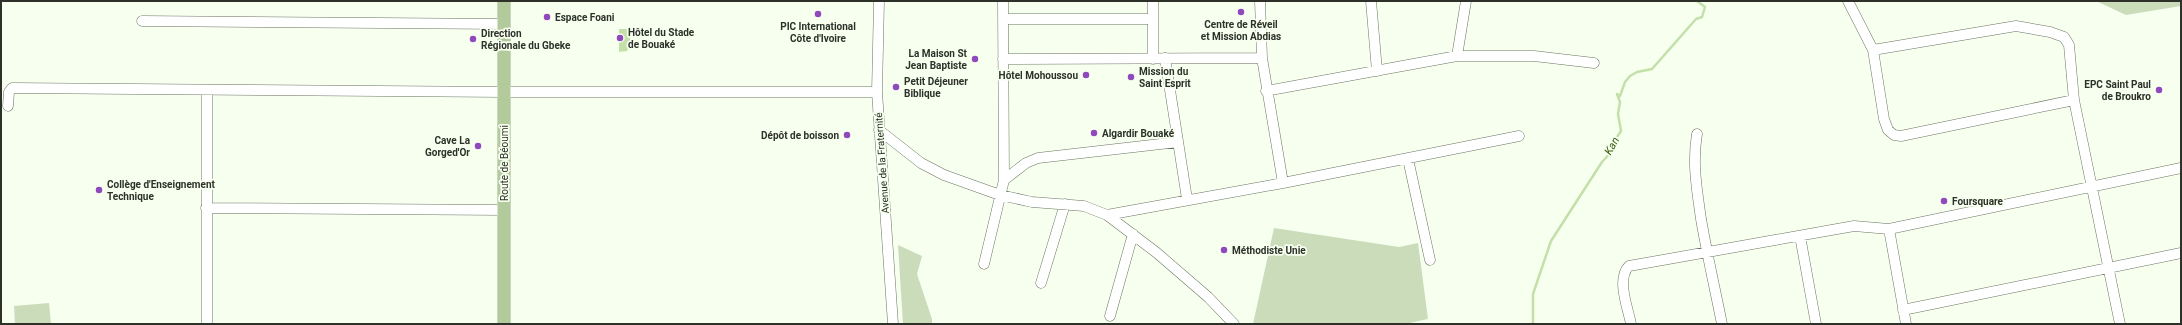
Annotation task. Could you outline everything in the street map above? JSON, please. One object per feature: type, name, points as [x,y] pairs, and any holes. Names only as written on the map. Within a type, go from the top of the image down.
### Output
[{"type":"main road","name":"Route de Béoumi","points":[[504,1],[504,324]]},
{"type":"street","name":"Avenue de la Fraternité","points":[[879,1],[877,92],[893,324]]},
{"type":"street","points":[[984,264],[1004,180],[1002,1]]},
{"type":"street","points":[[1153,1],[1153,59]]},
{"type":"street","points":[[1260,1],[1262,58],[1266,91],[1284,183]]},
{"type":"street","points":[[1371,1],[1377,71]]},
{"type":"street","points":[[1457,56],[1466,1]]},
{"type":"street","points":[[1848,1],[1873,50],[1884,119],[1888,130],[1894,135],[1901,136],[2074,100]]},
{"type":"street","points":[[1003,19],[1153,19]]},
{"type":"street","points":[[142,21],[504,24]]},
{"type":"street","points":[[1873,50],[2016,26],[2050,32],[2064,37],[2069,45],[2074,100],[2120,324]]},
{"type":"street","points":[[1266,91],[1457,56],[1534,56],[1594,63]]},
{"type":"street","points":[[1165,58],[1187,199]]},
{"type":"street","points":[[1003,59],[1262,58]]},
{"type":"street","points":[[8,106],[9,92],[12,88],[504,92],[877,92]]},
{"type":"street","points":[[207,90],[207,324]]},
{"type":"street","points":[[879,130],[921,163],[944,175],[1000,195],[1032,202],[1084,206],[1107,215],[1133,234],[1197,288],[1234,324]]},
{"type":"street","points":[[1697,134],[1694,154],[1695,178],[1707,251],[1722,324]]},
{"type":"street","points":[[1107,215],[1187,199],[1284,183],[1519,136]]},
{"type":"street","points":[[1004,180],[1026,163],[1038,158],[1178,142]]},
{"type":"street","points":[[1408,159],[1430,260]]},
{"type":"street","points":[[1631,324],[1623,280],[1624,272],[1629,266],[1854,226],[1888,230],[2181,168]]},
{"type":"street","points":[[1040,283],[1064,204]]},
{"type":"street","points":[[206,208],[504,210]]},
{"type":"street","points":[[1888,230],[1906,324]]},
{"type":"street","points":[[1110,316],[1133,234]]},
{"type":"street","points":[[1800,236],[1816,324]]},
{"type":"street","points":[[1903,310],[2181,253]]},
{"type":"shaded area","points":[[2096,1],[2181,1],[2181,6],[2126,15]]},
{"type":"shaded area","points":[[619,29],[630,29],[630,46],[627,51],[619,52]]},
{"type":"shaded area","points":[[1274,228],[1399,247],[1418,243],[1428,319],[1405,324],[1253,324]]},
{"type":"shaded area","points":[[898,245],[922,256],[917,274],[932,319],[932,324],[903,324]]},
{"type":"shaded area","points":[[49,303],[51,324],[15,324],[14,306]]},
{"type":"waterway","name":"Kan","points":[[1533,324],[1533,294],[1551,241],[1602,162],[1613,150],[1611,146],[1621,131],[1618,114],[1620,102],[1617,94],[1620,96],[1625,82],[1630,76],[1637,72],[1652,69],[1696,19],[1702,17],[1705,7],[1697,1]]},
{"type":"place","name":"Centre de Réveil et Mission Abdias","points":[[1241,12]]},
{"type":"place","name":"PIC International Côte d'Ivoire","points":[[818,14]]},
{"type":"place","name":"Espace Foani","points":[[547,17]]},
{"type":"place","name":"Hôtel du Stade de Bouaké","points":[[620,38]]},
{"type":"place","name":"Direction Régionale du Gbeke","points":[[473,39]]},
{"type":"place","name":"La Maison St Jean Baptiste","points":[[975,59]]},
{"type":"place","name":"Hôtel Mohoussou","points":[[1086,75]]},
{"type":"place","name":"Mission du Saint Esprit","points":[[1131,77]]},
{"type":"place","name":"Petit Déjeuner Biblique","points":[[896,87]]},
{"type":"place","name":"EPC Saint Paul de Broukro","points":[[2159,90]]},
{"type":"place","name":"Algardir Bouaké","points":[[1094,133]]},
{"type":"place","name":"Dépôt de boisson","points":[[847,135]]},
{"type":"place","name":"Cave La Gorged'Or","points":[[478,146]]},
{"type":"place","name":"Collège d'Enseignement Technique","points":[[99,190]]},
{"type":"place","name":"Foursquare","points":[[1944,201]]},
{"type":"place","name":"Méthodiste Unie","points":[[1224,250]]}]
